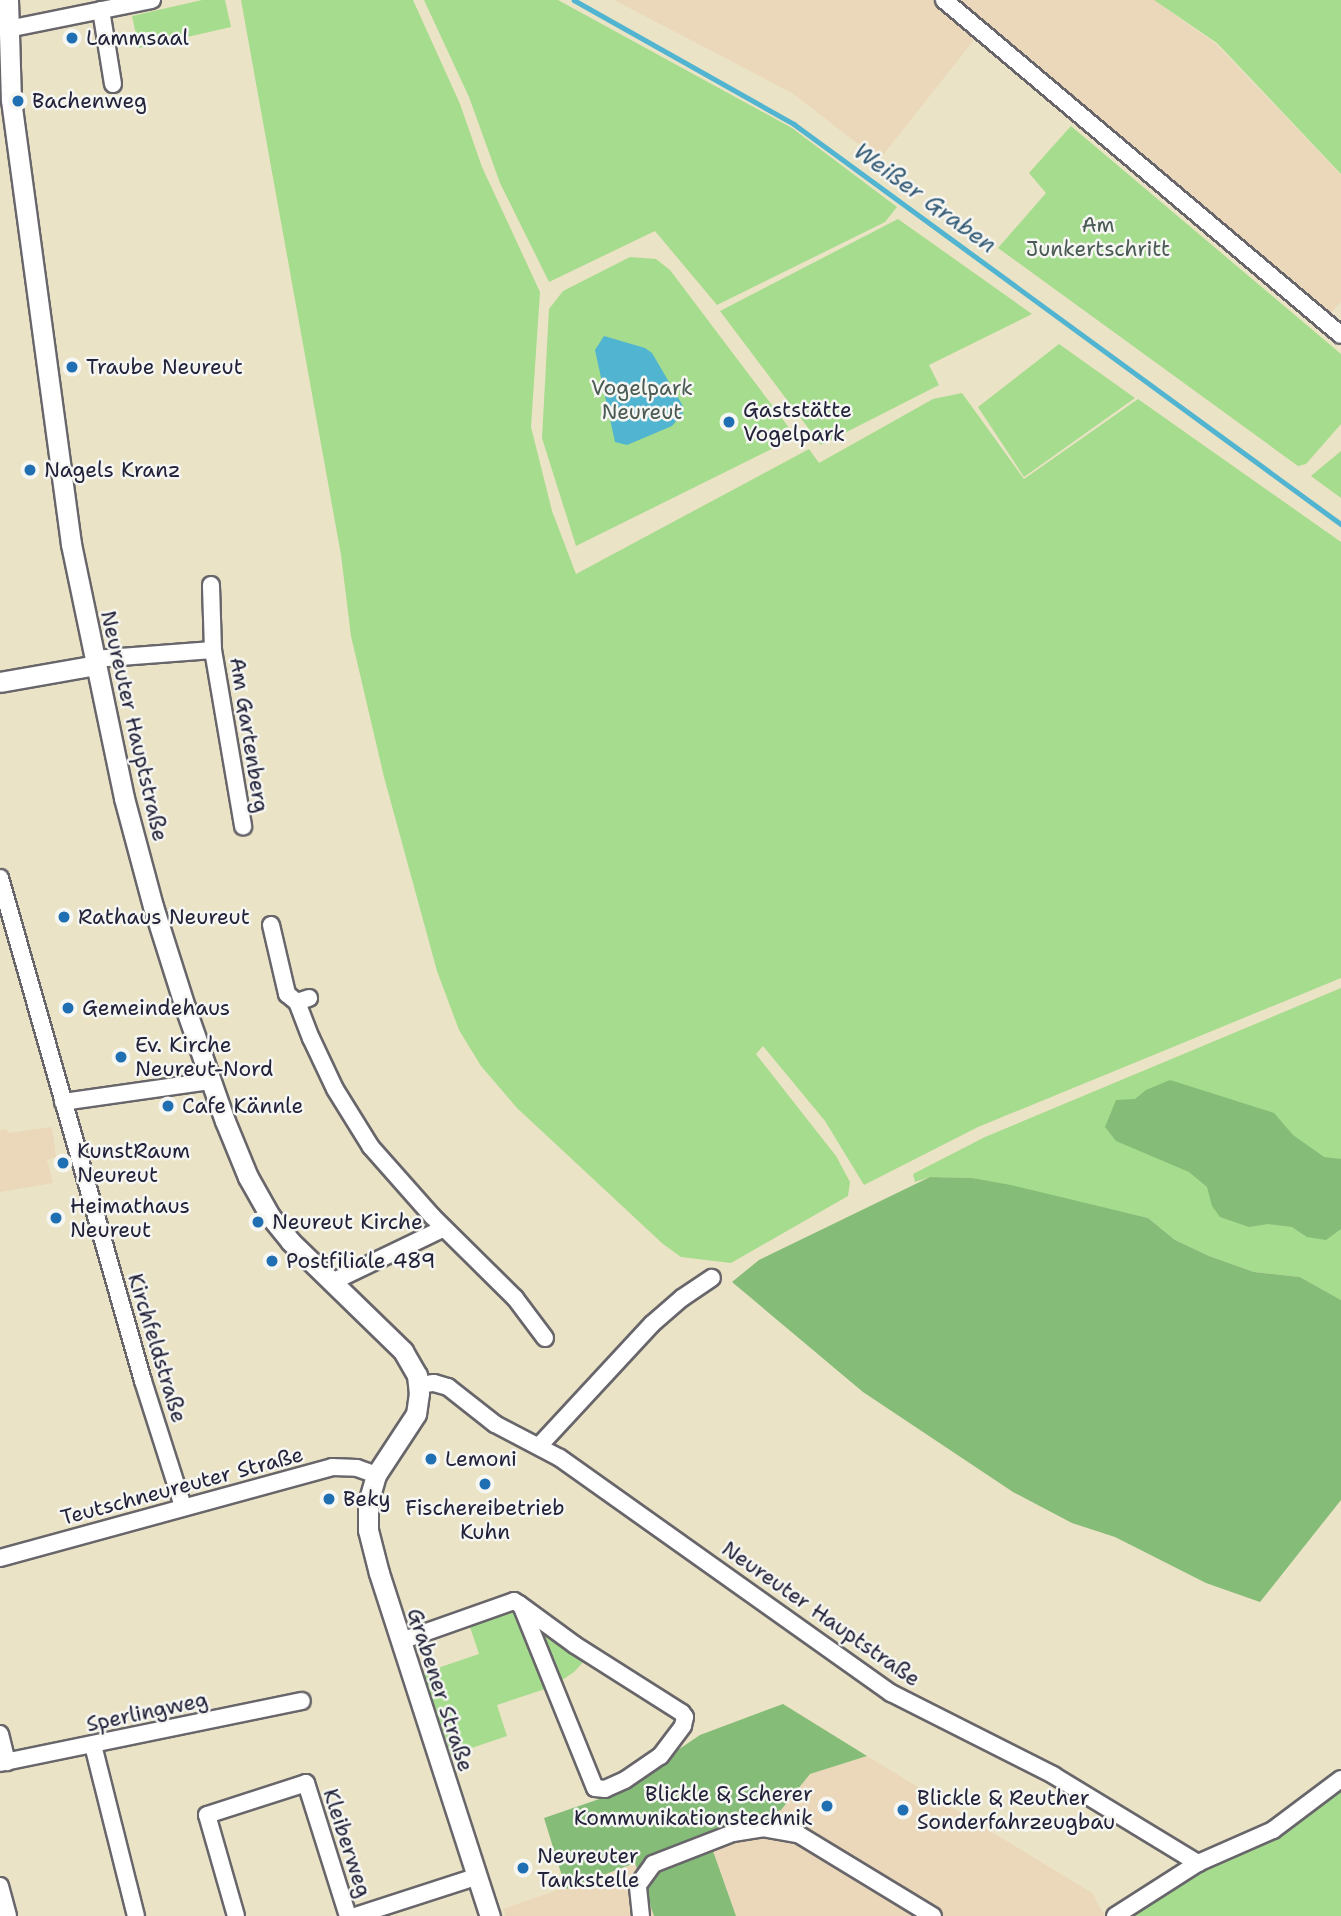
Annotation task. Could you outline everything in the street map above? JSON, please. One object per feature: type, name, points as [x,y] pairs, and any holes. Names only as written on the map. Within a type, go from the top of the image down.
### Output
[{"type":"street","points":[[6,15],[101,10],[152,0]]},
{"type":"street","points":[[944,0],[1341,335]]},
{"type":"street","points":[[101,10],[113,84]]},
{"type":"street","name":"Neureuter Hauptstraße","points":[[6,15],[14,123],[69,532],[121,786],[153,906],[211,1081],[248,1177],[270,1216],[290,1241],[402,1351],[412,1364],[419,1385],[448,1387],[495,1424],[539,1446],[891,1693],[1053,1775],[1198,1863]]},
{"type":"street","name":"Am Gartenberg","points":[[211,585],[213,650],[243,827]]},
{"type":"street","name":"Am Gartenberg","points":[[95,662],[213,650]]},
{"type":"street","points":[[0,682],[95,662]]},
{"type":"street","name":"Kirchfeldstraße","points":[[0,878],[143,1381],[183,1506]]},
{"type":"street","points":[[271,926],[288,994],[303,1000],[326,1072],[361,1132],[385,1165],[515,1298],[545,1338]]},
{"type":"street","points":[[63,1102],[211,1081]]},
{"type":"street","points":[[332,1282],[444,1228]]},
{"type":"street","points":[[539,1446],[652,1324],[681,1298],[712,1278]]},
{"type":"street","points":[[376,1475],[414,1420],[419,1385]]},
{"type":"street","name":"Teutschneureuter Straße","points":[[0,1558],[332,1467],[357,1468],[376,1475]]},
{"type":"street","name":"Grabener Straße","points":[[376,1475],[368,1503],[368,1531],[490,1916]]},
{"type":"street","points":[[401,1641],[514,1601],[523,1607],[575,1645],[682,1713],[685,1717],[683,1726],[660,1756],[625,1780],[605,1789],[596,1788],[523,1607]]},
{"type":"street","name":"Sperlingweg","points":[[4,1763],[302,1701]]},
{"type":"street","points":[[0,1734],[4,1763]]},
{"type":"street","points":[[93,1745],[136,1916]]},
{"type":"street","points":[[1115,1916],[1198,1863],[1273,1830],[1341,1779]]},
{"type":"street","name":"Kleiberweg","points":[[236,1916],[207,1815],[306,1783],[348,1916]]},
{"type":"street","points":[[641,1916],[638,1885],[653,1864],[733,1833],[763,1828],[797,1834],[933,1916]]},
{"type":"street","points":[[355,1916],[476,1877]]},
{"type":"street","points":[[0,1886],[8,1916]]},
{"type":"shaded area","points":[[614,0],[1154,0],[1216,44],[1341,175],[1341,301],[1328,317],[985,26],[879,160],[792,93]]},
{"type":"shaded area","points":[[52,1127],[56,1157],[47,1160],[53,1183],[0,1192],[0,1130],[7,1129],[8,1133]]},
{"type":"shaded area","points":[[867,1756],[1092,1893],[1105,1916],[736,1916],[708,1837],[781,1810],[810,1774]]},
{"type":"shaded area","points":[[635,1863],[654,1916],[506,1916],[503,1909]]},
{"type":"green space","points":[[202,0],[225,0],[231,27],[139,48],[132,16]]},
{"type":"green space","points":[[241,0],[413,0],[460,104],[482,167],[540,292],[531,427],[552,511],[576,574],[809,449],[819,463],[933,399],[962,393],[1024,479],[1138,399],[1341,542],[1341,978],[978,1127],[864,1185],[825,1121],[763,1046],[756,1054],[836,1156],[850,1182],[848,1196],[731,1263],[681,1257],[663,1244],[517,1108],[481,1066],[459,1030],[437,971],[384,777],[351,636],[341,555]]},
{"type":"green space","points":[[424,0],[558,0],[792,128],[897,207],[885,222],[717,305],[655,231],[549,282],[500,183],[469,97]]},
{"type":"green space","points":[[1154,0],[1341,0],[1341,174],[1217,43]]},
{"type":"green space","name":"Am Junkertschritt","points":[[1071,126],[1341,354],[1341,424],[1306,464],[1298,466],[998,248],[1046,193],[1029,173]]},
{"type":"green space","points":[[898,219],[1032,314],[929,365],[939,385],[821,445],[720,311]]},
{"type":"green space","name":"Vogelpark Neureut","points":[[630,257],[656,259],[670,270],[796,437],[576,546],[542,438],[549,309],[563,291]]},
{"type":"green space","points":[[1059,344],[1135,398],[1024,477],[978,407]]},
{"type":"green space","points":[[1341,451],[1341,498],[1311,476]]},
{"type":"green space","points":[[1341,988],[1341,1300],[1300,1277],[1254,1272],[1209,1256],[1175,1240],[1148,1218],[972,1178],[930,1177],[915,1182],[913,1174],[985,1137]]},
{"type":"green space","points":[[1170,1080],[1274,1113],[1293,1135],[1324,1157],[1341,1159],[1341,1229],[1326,1240],[1307,1237],[1292,1227],[1268,1224],[1249,1227],[1220,1217],[1212,1206],[1207,1187],[1189,1172],[1116,1141],[1105,1127],[1116,1100],[1135,1099],[1146,1090]]},
{"type":"green space","points":[[930,1177],[972,1178],[1011,1185],[1148,1218],[1175,1240],[1209,1256],[1254,1272],[1300,1277],[1341,1300],[1341,1500],[1260,1602],[1206,1583],[1115,1537],[1072,1523],[1013,1492],[863,1392],[732,1282],[759,1260]]},
{"type":"green space","points":[[509,1610],[518,1614],[523,1623],[545,1689],[497,1705],[507,1736],[451,1755],[423,1673],[479,1654],[469,1624]]},
{"type":"green space","points":[[545,1635],[585,1660],[559,1682],[540,1638]]},
{"type":"green space","points":[[783,1704],[867,1756],[810,1774],[781,1810],[708,1837],[736,1916],[654,1916],[635,1863],[566,1889],[544,1818],[611,1795],[700,1735]]},
{"type":"green space","points":[[1341,1787],[1341,1916],[1127,1916],[1187,1877]]},
{"type":"water","points":[[604,336],[645,348],[652,353],[683,406],[683,413],[672,426],[627,445],[615,442],[595,350]]},
{"type":"waterway","name":"Weißer Graben","points":[[574,0],[794,124],[1341,524]]},
{"type":"place","name":"Lammsaal","points":[[72,38]]},
{"type":"place","name":"Bachenweg","points":[[18,101]]},
{"type":"place","name":"Traube Neureut","points":[[72,367]]},
{"type":"place","name":"Gaststätte Vogelpark","points":[[729,422]]},
{"type":"place","name":"Nagels Kranz","points":[[30,470]]},
{"type":"place","name":"Rathaus Neureut","points":[[64,917]]},
{"type":"place","name":"Gemeindehaus","points":[[68,1008]]},
{"type":"place","name":"Ev. Kirche Neureut-Nord","points":[[121,1057]]},
{"type":"place","name":"Cafe Kännle","points":[[168,1106]]},
{"type":"place","name":"KunstRaum Neureut","points":[[63,1163]]},
{"type":"place","name":"Heimathaus Neureut","points":[[56,1218]]},
{"type":"place","name":"Neureut Kirche","points":[[258,1222]]},
{"type":"place","name":"Postfiliale 489","points":[[272,1261]]},
{"type":"place","name":"Lemoni","points":[[431,1459]]},
{"type":"place","name":"Fischereibetrieb Kuhn","points":[[485,1484]]},
{"type":"place","name":"Beky","points":[[329,1499]]},
{"type":"place","name":"Blickle & Scherer Kommunikationstechnik","points":[[827,1806]]},
{"type":"place","name":"Blickle & Reuther Sonderfahrzeugbau","points":[[903,1810]]},
{"type":"place","name":"Neureuter Tankstelle","points":[[523,1868]]}]
